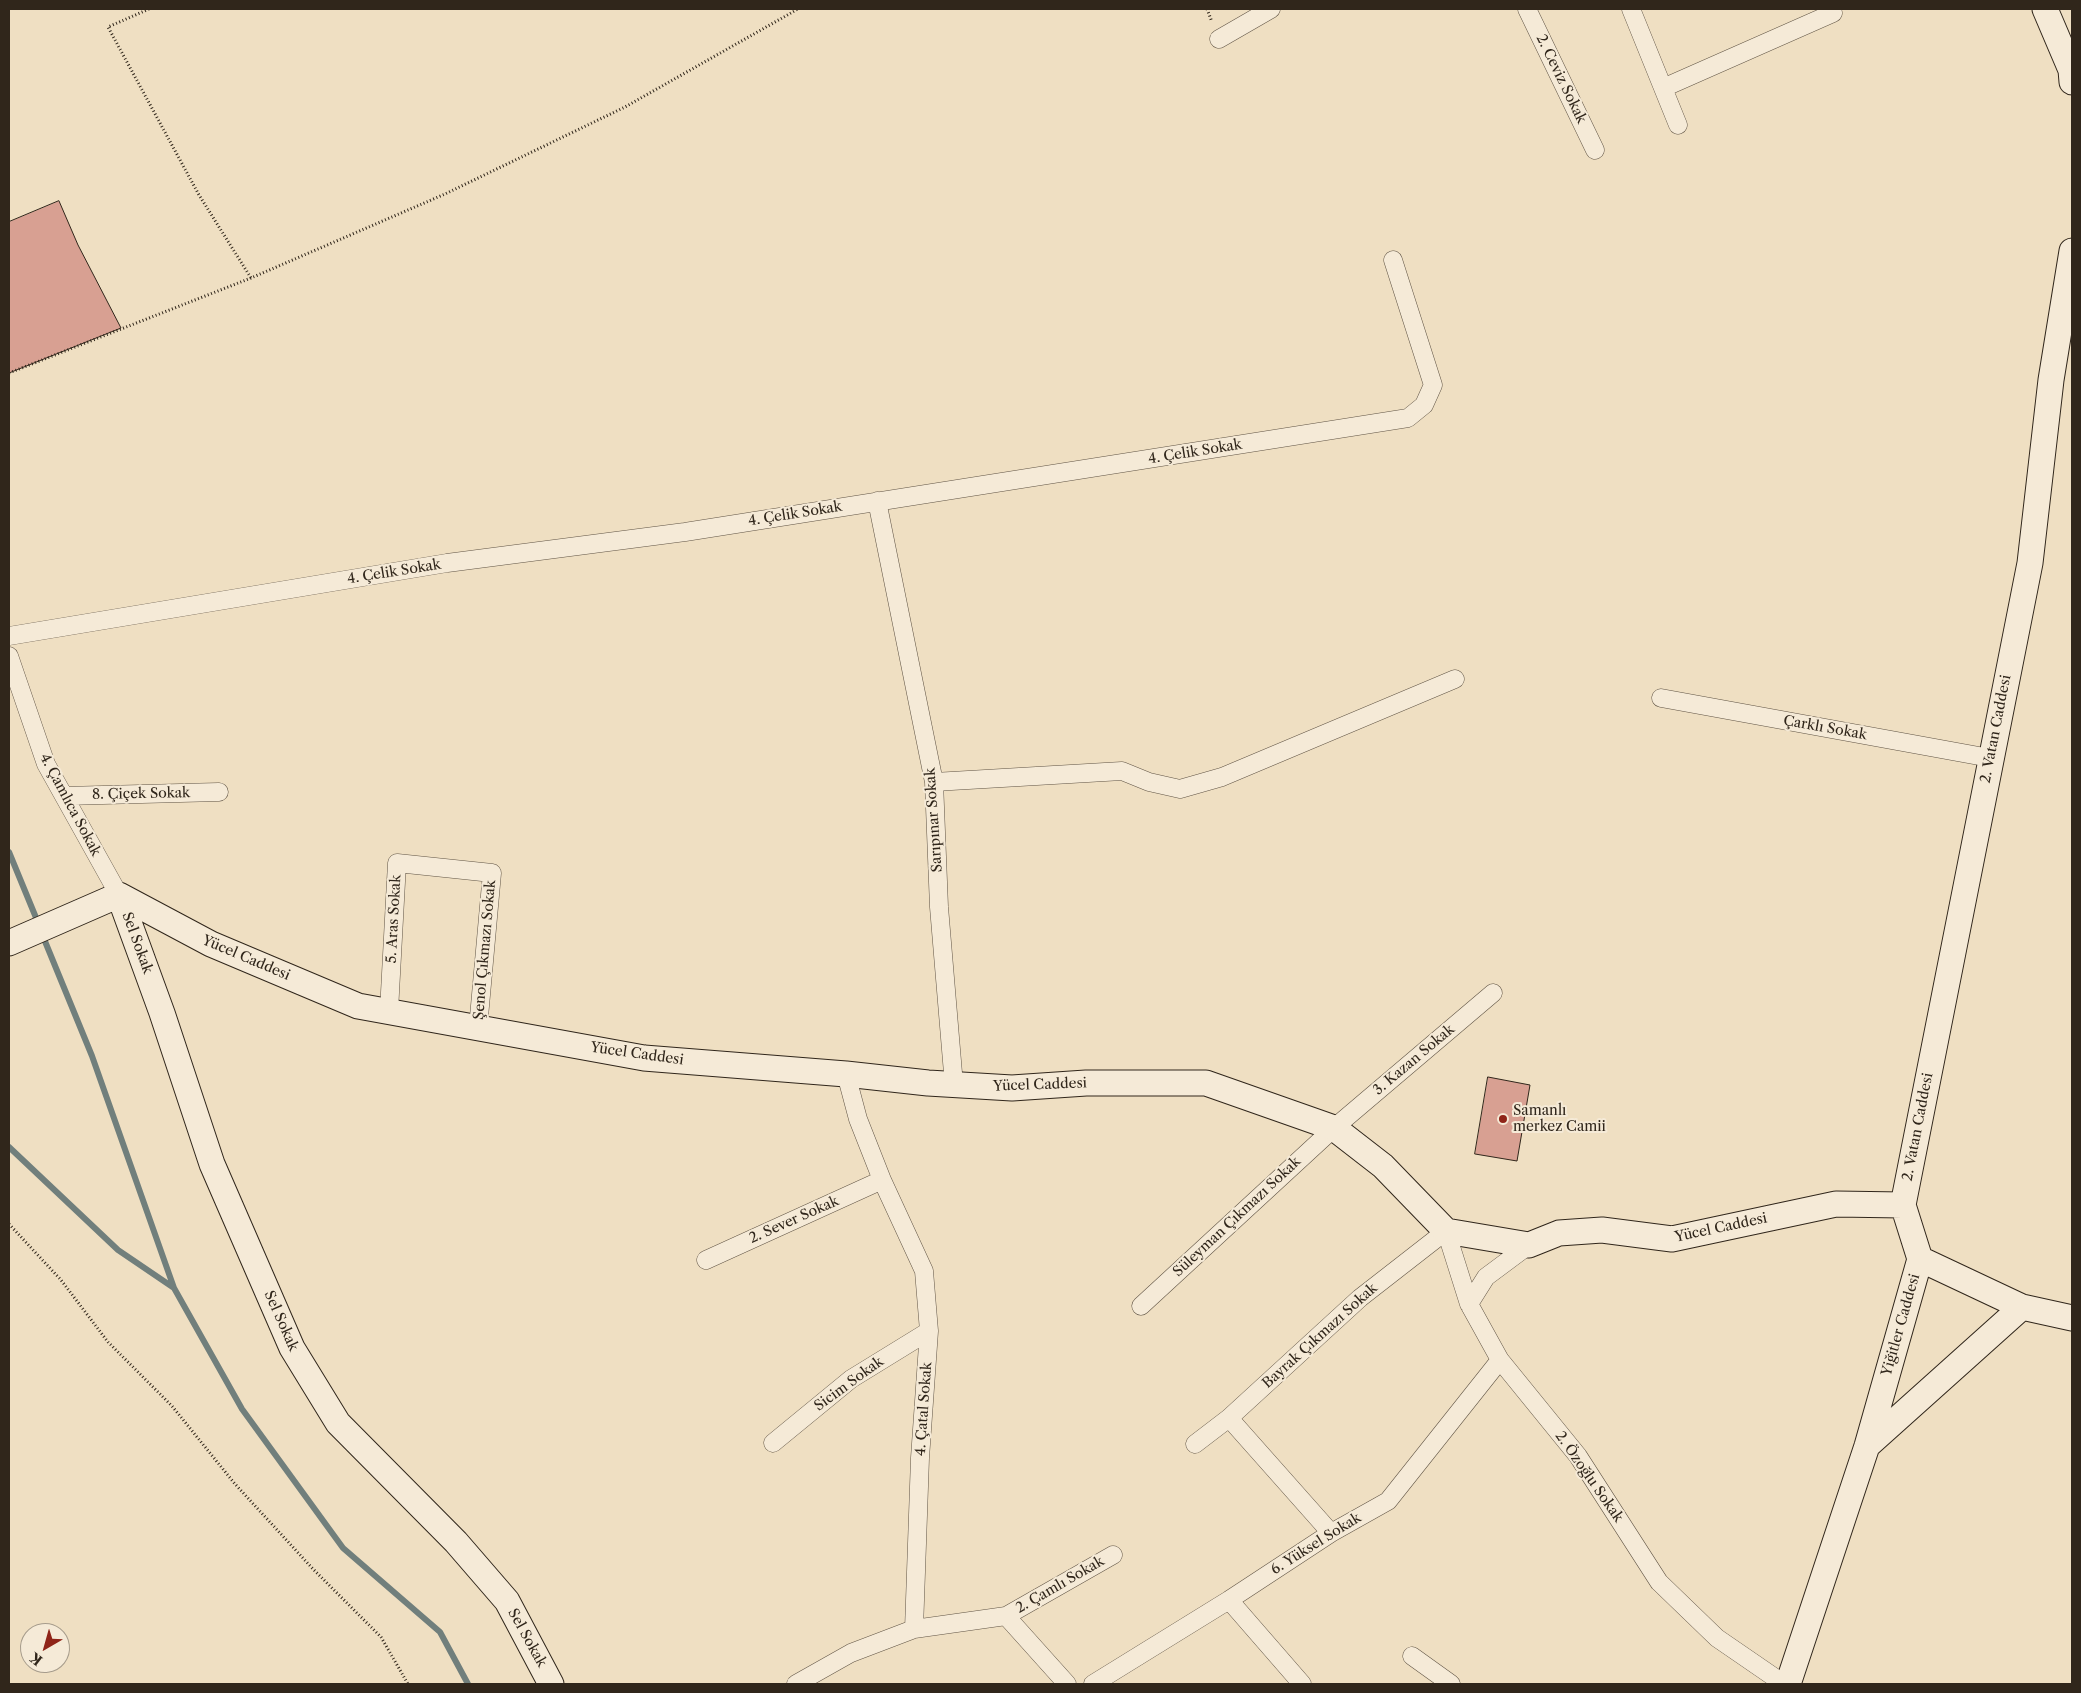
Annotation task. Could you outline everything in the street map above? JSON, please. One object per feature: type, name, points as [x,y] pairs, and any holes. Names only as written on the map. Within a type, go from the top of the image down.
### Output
[{"type":"main road","points":[[2045,9],[2071,70],[2072,82]]},
{"type":"main road","name":"2. Vatan Caddesi","points":[[1903,1205],[2030,563],[2052,380],[2072,251]]},
{"type":"main road","points":[[9,943],[118,895]]},
{"type":"main road","name":"Yücel Caddesi","points":[[118,895],[211,944],[358,1006],[644,1058],[846,1074],[954,1085],[1012,1088],[1086,1083],[1206,1084],[1334,1128],[1383,1166],[1446,1231]]},
{"type":"main road","name":"Sel Sokak","points":[[118,895],[162,1013],[212,1164],[292,1348],[338,1422],[456,1542],[507,1601],[551,1684]]},
{"type":"main road","name":"Yücel Caddesi","points":[[1529,1246],[1559,1233],[1602,1230],[1672,1239],[1836,1204],[1903,1205]]},
{"type":"main road","name":"Yiğitler Caddesi","points":[[1788,1684],[1868,1446],[1920,1259],[1903,1205]]},
{"type":"main road","points":[[1446,1231],[1529,1246]]},
{"type":"main road","points":[[1920,1259],[2022,1307],[2072,1318]]},
{"type":"main road","name":"Yiğitler Caddesi","points":[[1868,1446],[2022,1307]]},
{"type":"street","points":[[1219,39],[1271,9]]},
{"type":"street","name":"2. Ceviz Sokak","points":[[1528,9],[1595,150]]},
{"type":"street","points":[[1631,9],[1678,124]]},
{"type":"street","points":[[1663,88],[1833,13]]},
{"type":"street","name":"4. Çelik Sokak","points":[[9,636],[447,563],[685,532],[1408,418],[1424,405],[1433,385],[1393,260]]},
{"type":"street","name":"Sarıpınar Sokak","points":[[877,501],[934,782],[939,907],[954,1085]]},
{"type":"street","name":"4. Çamlıca Sokak","points":[[9,656],[46,764],[118,895]]},
{"type":"street","points":[[934,782],[1122,771],[1149,782],[1180,789],[1222,777],[1456,679]]},
{"type":"street","name":"Çarklı Sokak","points":[[1661,698],[1990,758]]},
{"type":"street","name":"8. Çiçek Sokak","points":[[64,796],[218,792]]},
{"type":"street","name":"5. Aras Sokak","points":[[389,1011],[397,863],[492,873]]},
{"type":"street","name":"Şenol Çıkmazı Sokak","points":[[478,1028],[492,873]]},
{"type":"street","name":"3. Kazan Sokak","points":[[1334,1128],[1493,993]]},
{"type":"street","name":"4. Çatal Sokak","points":[[846,1074],[858,1119],[882,1180],[924,1271],[929,1331],[920,1458],[914,1629]]},
{"type":"street","name":"Süleyman Çıkmazı Sokak","points":[[1141,1306],[1334,1128]]},
{"type":"street","name":"2. Sever Sokak","points":[[706,1260],[882,1180]]},
{"type":"street","name":"2. Özoğlu Sokak","points":[[1446,1231],[1469,1304],[1500,1360],[1578,1456],[1659,1582],[1717,1638],[1784,1684]]},
{"type":"street","name":"Bayrak Çıkmazı Sokak","points":[[1195,1444],[1229,1418],[1360,1298],[1446,1231]]},
{"type":"street","points":[[1469,1304],[1486,1277],[1529,1246]]},
{"type":"street","name":"Sicim Sokak","points":[[773,1443],[851,1379],[929,1331]]},
{"type":"street","name":"6. Yüksel Sokak","points":[[1093,1684],[1229,1600],[1331,1533],[1388,1500],[1500,1360]]},
{"type":"street","points":[[1229,1418],[1331,1533]]},
{"type":"street","name":"2. Çamlı Sokak","points":[[914,1629],[1006,1616],[1113,1555]]},
{"type":"street","points":[[1229,1600],[1302,1684]]},
{"type":"street","name":"2. Çamlı Sokak","points":[[1006,1616],[1067,1684]]},
{"type":"street","points":[[796,1684],[851,1653],[914,1629]]},
{"type":"street","points":[[1412,1656],[1452,1684]]},
{"type":"path","points":[[135,9],[138,14]]},
{"type":"path","points":[[149,9],[108,27],[199,195],[251,278]]},
{"type":"path","points":[[9,373],[251,278],[445,194],[625,107],[798,9]]},
{"type":"path","points":[[9,1224],[60,1280],[108,1342],[172,1406],[235,1484],[313,1569],[381,1637],[408,1684]]},
{"type":"building","points":[[59,201],[78,245],[121,328],[9,373],[9,222]]},
{"type":"building","name":"Samanlı merkez Camii","points":[[1488,1077],[1530,1085],[1517,1161],[1475,1154]]},
{"type":"waterway","points":[[9,852],[39,925]]},
{"type":"waterway","points":[[42,934],[92,1056],[174,1288],[242,1409],[343,1548],[440,1632],[468,1684]]},
{"type":"waterway","points":[[9,1147],[118,1250],[174,1288]]},
{"type":"place","name":"Samanlı merkez Camii","points":[[1503,1119]]}]
